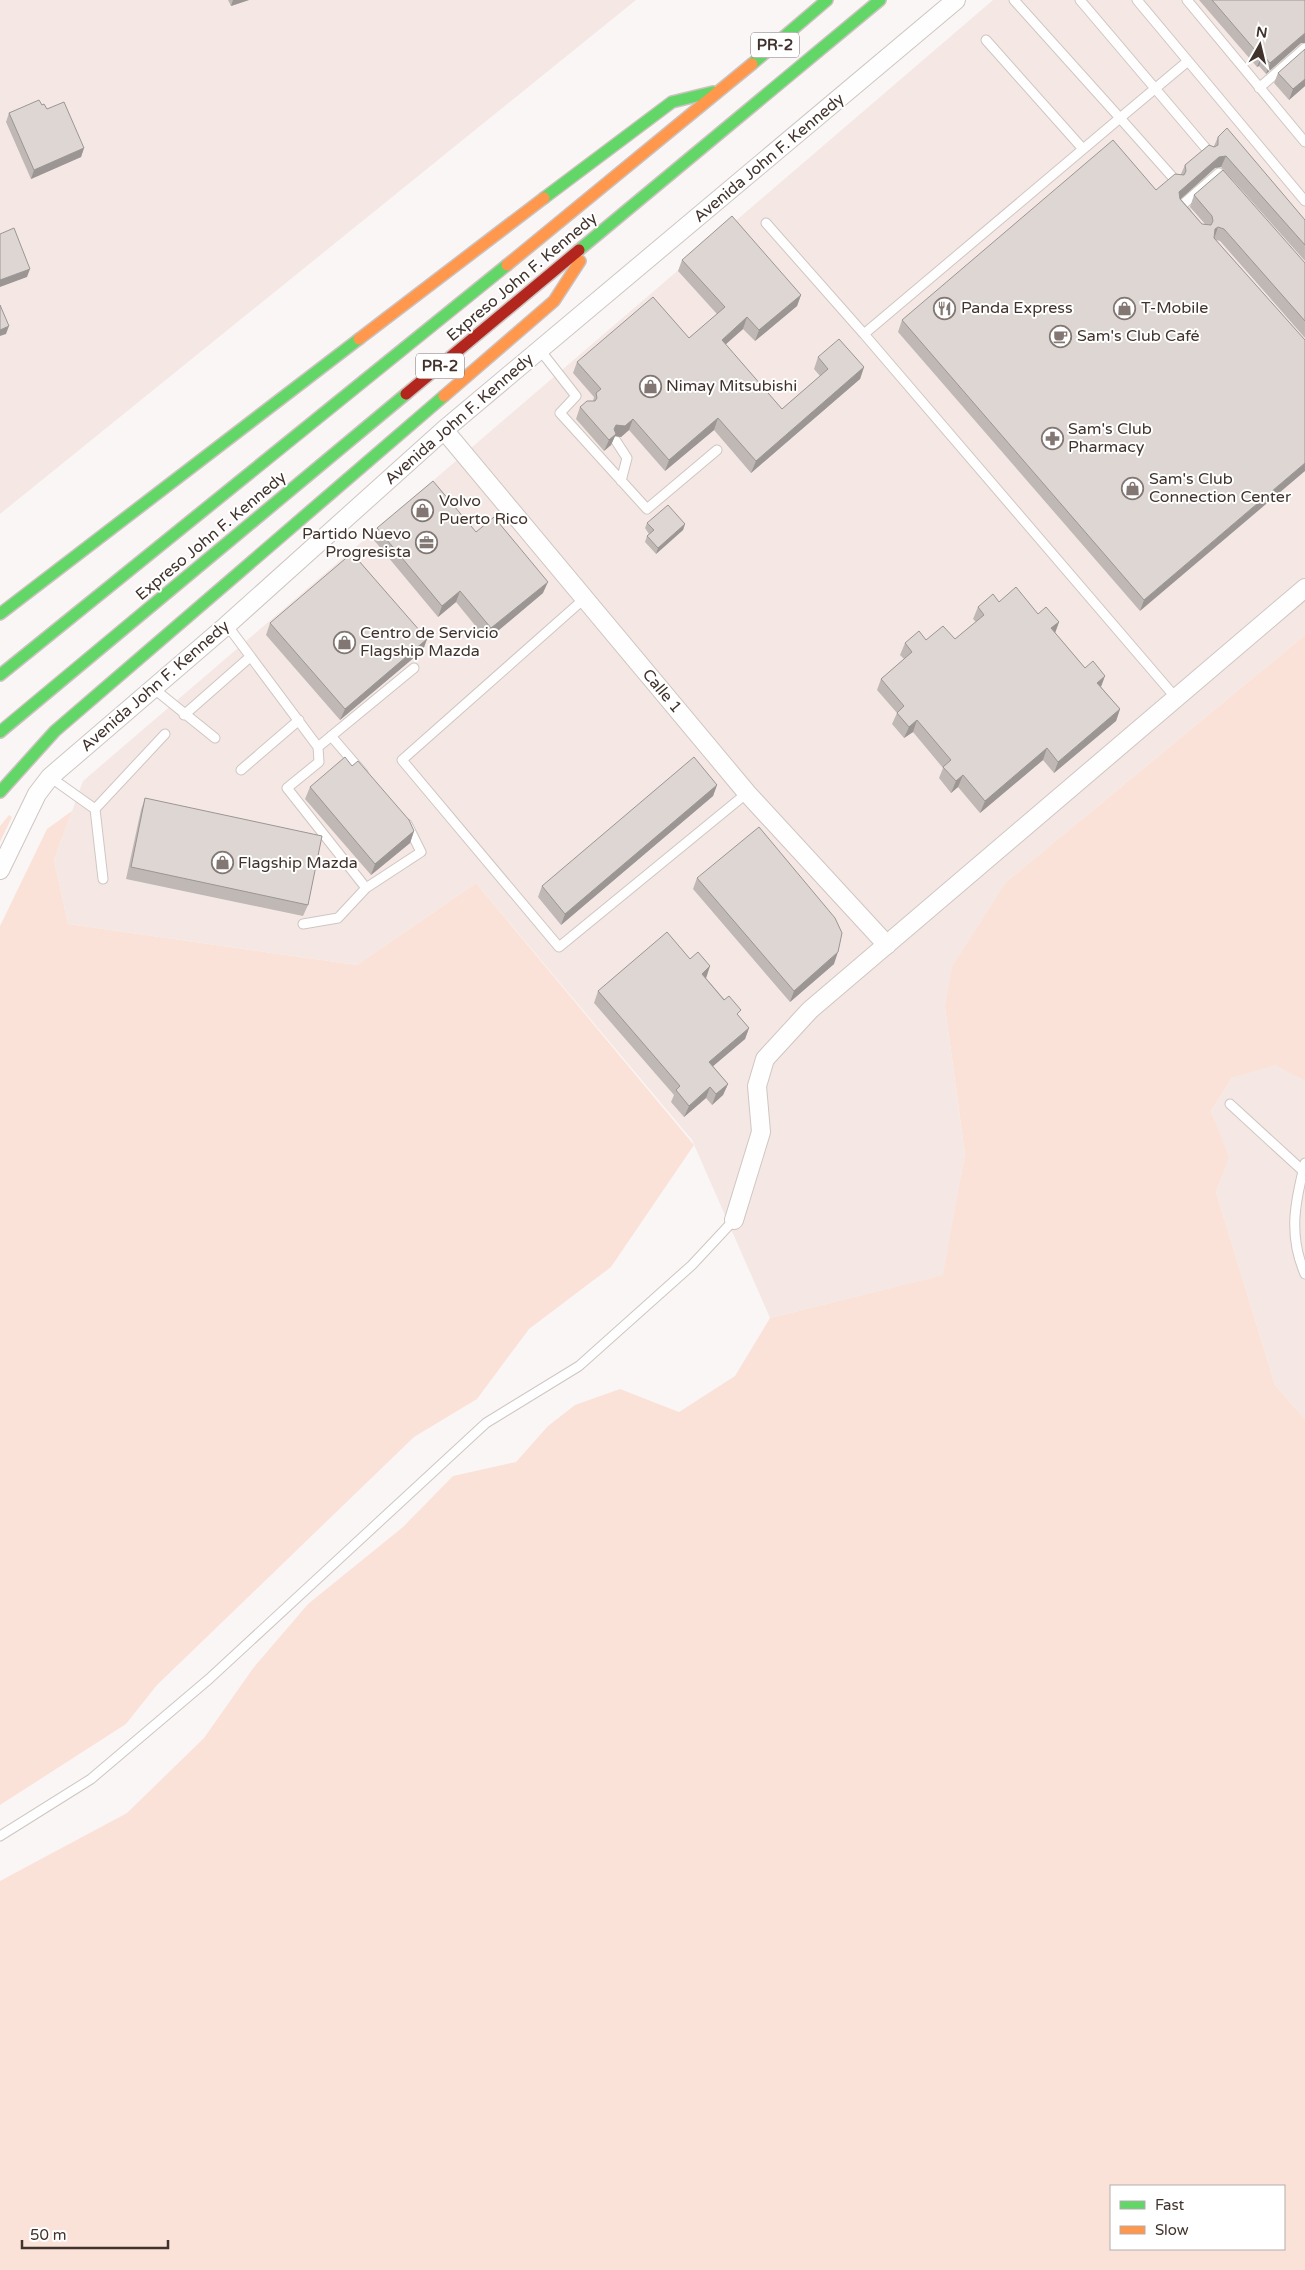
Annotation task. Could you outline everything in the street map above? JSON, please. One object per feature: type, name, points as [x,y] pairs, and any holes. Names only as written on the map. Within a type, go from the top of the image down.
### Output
[{"type":"highway","name":"Expreso John F. Kennedy","points":[[0,675],[722,90],[828,0]]},
{"type":"highway","name":"Expreso John F. Kennedy","points":[[0,732],[880,0]]},
{"type":"highway","points":[[0,614],[13,606],[455,265],[672,102],[722,90]]},
{"type":"highway","points":[[0,792],[56,731],[554,301],[595,238]]},
{"type":"highway","points":[[0,622],[13,606]]},
{"type":"street","name":"Avenida John F. Kennedy","points":[[0,870],[37,794],[50,777],[227,625],[444,430],[956,0]]},
{"type":"street","name":"Calle 1","points":[[444,430],[746,793],[887,945]]},
{"type":"street","points":[[734,1220],[761,1132],[758,1086],[765,1060],[810,1010],[1305,588]]},
{"type":"lane","points":[[1014,0],[1176,181]]},
{"type":"lane","points":[[1080,0],[1154,90],[1209,152]]},
{"type":"lane","points":[[1137,0],[1305,201]]},
{"type":"lane","points":[[1187,0],[1305,142]]},
{"type":"lane","points":[[986,40],[1083,148]]},
{"type":"lane","points":[[1259,88],[1305,48]]},
{"type":"lane","points":[[864,334],[1188,61]]},
{"type":"lane","points":[[1192,219],[1181,206],[1219,173],[1232,188]]},
{"type":"lane","points":[[766,223],[864,334],[1176,698]]},
{"type":"lane","points":[[540,350],[579,399],[560,413],[646,509],[717,450]]},
{"type":"lane","points":[[616,441],[627,458],[621,481]]},
{"type":"lane","points":[[585,598],[402,760],[559,947],[746,793]]},
{"type":"lane","points":[[227,625],[318,747],[319,762],[287,788],[366,888]]},
{"type":"lane","points":[[184,714],[250,657]]},
{"type":"lane","points":[[318,747],[414,668]]},
{"type":"lane","points":[[153,688],[215,738]]},
{"type":"lane","points":[[240,770],[299,720]]},
{"type":"lane","points":[[95,809],[165,734]]},
{"type":"lane","points":[[331,736],[370,781]]},
{"type":"lane","points":[[50,777],[95,809],[103,879]]},
{"type":"lane","points":[[303,924],[338,918],[366,888],[421,852],[409,826],[402,819]]},
{"type":"lane","points":[[1230,1104],[1304,1167],[1294,1211],[1298,1258],[1305,1274]]},
{"type":"lane","points":[[0,1836],[91,1779],[209,1679],[486,1423],[578,1366],[692,1265],[734,1220]]},
{"type":"shaded area","points":[[0,0],[636,0],[0,514]]},
{"type":"shaded area","points":[[993,0],[1305,0],[1305,635],[1006,882],[945,1007],[965,1154],[944,1275],[770,1318],[692,1140],[476,883],[357,965],[68,924],[54,860],[83,781]]},
{"type":"shaded area","points":[[1305,635],[1305,1081],[1275,1065],[1232,1078],[1211,1111],[1229,1157],[1216,1192],[1275,1385],[1305,1419],[1305,2270],[0,2270],[0,1881],[127,1813],[204,1738],[254,1667],[308,1604],[403,1527],[453,1476],[516,1462],[548,1426],[575,1405],[620,1389],[679,1412],[735,1376],[770,1318],[943,1275],[965,1154],[945,1007],[952,967],[1006,882]]},
{"type":"shaded area","points":[[72,811],[54,860],[68,924],[357,965],[476,883],[694,1145],[611,1267],[529,1329],[477,1399],[414,1437],[157,1685],[126,1724],[0,1805],[0,926],[47,829]]},
{"type":"shaded area","points":[[9,815],[12,817],[0,842],[0,826]]},
{"type":"shaded area","points":[[1275,1064],[1305,1081],[1305,1419],[1275,1385],[1216,1192],[1228,1157],[1211,1111],[1232,1078]]},
{"type":"building","points":[[1212,0],[1305,0],[1305,33],[1270,63],[1263,55],[1261,57]]},
{"type":"building","points":[[1305,49],[1305,79],[1293,89],[1278,73]]},
{"type":"building","points":[[39,100],[47,109],[64,102],[84,148],[34,170],[9,113]]},
{"type":"building","points":[[1227,128],[1305,220],[1305,245],[1226,156],[1219,157],[1179,192],[1180,199],[1202,224],[1211,225],[1213,221],[1212,216],[1194,195],[1223,170],[1305,263],[1305,321],[1224,229],[1218,227],[1215,229],[1214,238],[1305,340],[1305,463],[1144,600],[902,320],[1113,140],[1156,190],[1175,174],[1184,175],[1186,171],[1185,165],[1209,145],[1214,147],[1218,145],[1218,137]]},
{"type":"building","points":[[732,216],[801,295],[759,330],[747,317],[722,340],[782,409],[828,369],[818,357],[839,339],[864,367],[756,461],[718,418],[669,460],[633,419],[625,426],[616,425],[614,429],[616,434],[609,440],[580,407],[587,401],[595,401],[597,398],[596,393],[601,389],[577,362],[653,297],[689,338],[725,307],[682,260]]},
{"type":"building","points":[[14,228],[30,269],[0,280],[0,234]]},
{"type":"building","points":[[0,305],[9,326],[0,330]]},
{"type":"building","points":[[433,481],[476,532],[494,517],[548,582],[491,628],[460,591],[442,606],[377,528]]},
{"type":"building","points":[[668,505],[685,524],[658,548],[647,536],[654,530],[647,523]]},
{"type":"building","name":"Centro de Servicio Flagship Mazda","points":[[352,553],[427,639],[345,709],[270,623]]},
{"type":"building","points":[[1016,587],[1038,614],[1046,607],[1059,622],[1051,628],[1085,668],[1093,661],[1105,676],[1097,683],[1120,709],[1058,762],[1047,748],[985,801],[963,775],[956,781],[943,767],[951,760],[917,720],[909,727],[897,713],[904,706],[881,679],[912,652],[905,643],[919,631],[926,640],[943,626],[955,639],[984,615],[978,607],[993,594],[999,602]]},
{"type":"building","points":[[345,757],[352,766],[358,761],[409,820],[414,831],[375,864],[310,787]]},
{"type":"building","points":[[694,757],[717,785],[565,914],[542,886]]},
{"type":"building","name":"Flagship Mazda","points":[[145,798],[322,836],[308,905],[131,867]]},
{"type":"building","points":[[759,827],[835,918],[842,933],[838,952],[794,991],[697,878]]},
{"type":"building","points":[[667,932],[690,959],[698,952],[710,966],[702,974],[724,1000],[729,996],[741,1010],[737,1014],[749,1028],[709,1062],[728,1084],[716,1094],[710,1087],[689,1106],[676,1090],[680,1086],[598,991]]},
{"type":"traffic: fast","points":[[752,64],[827,0]]},
{"type":"traffic: fast","points":[[579,250],[880,0]]},
{"type":"traffic: fast","points":[[544,198],[672,102],[713,92]]},
{"type":"traffic: fast","points":[[0,675],[507,265]]},
{"type":"traffic: fast","points":[[0,614],[359,339]]},
{"type":"traffic: fast","points":[[0,732],[406,394]]},
{"type":"traffic: fast","points":[[0,792],[55,731],[444,396]]},
{"type":"traffic: slow","points":[[507,265],[752,64]]},
{"type":"traffic: slow","points":[[359,339],[544,198]]},
{"type":"traffic: slow","points":[[444,396],[554,301],[580,261]]},
{"type":"traffic: jam","points":[[406,394],[579,250]]},
{"type":"place","name":"Panda Express","points":[[945,308]]},
{"type":"place","name":"T-Mobile","points":[[1125,308]]},
{"type":"place","name":"Sam's Club Café","points":[[1061,336]]},
{"type":"place","name":"Nimay Mitsubishi","points":[[650,386]]},
{"type":"place","name":"Sam's Club Pharmacy","points":[[1052,438]]},
{"type":"place","name":"Sam's Club Connection Center","points":[[1133,488]]},
{"type":"place","name":"Volvo Puerto Rico","points":[[423,510]]},
{"type":"place","name":"Partido Nuevo Progresista","points":[[427,543]]},
{"type":"place","name":"Centro de Servicio Flagship Mazda","points":[[344,642]]},
{"type":"place","name":"Flagship Mazda","points":[[222,863]]}]
